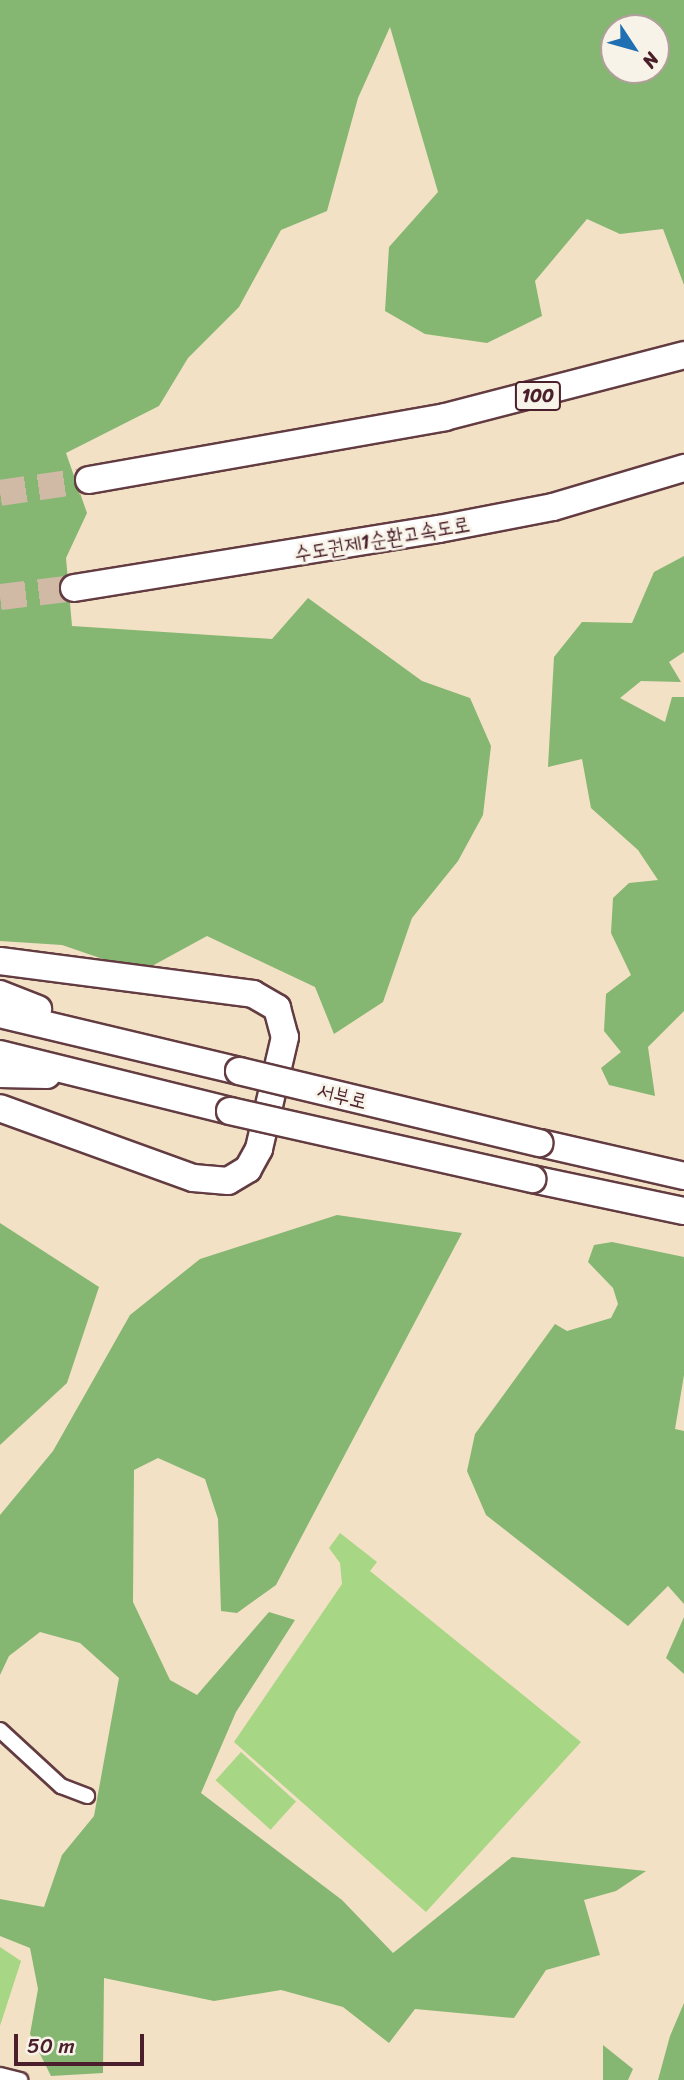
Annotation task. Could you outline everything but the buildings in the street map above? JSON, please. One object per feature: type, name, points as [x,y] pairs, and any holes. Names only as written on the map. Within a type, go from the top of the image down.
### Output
[{"type":"highway","name":"100","points":[[89,480],[195,463],[542,395],[684,355]]},
{"type":"highway","name":"수도권제1순환고속도로","points":[[75,588],[439,529],[564,504],[684,468]]},
{"type":"highway","points":[[0,961],[253,994],[277,1008],[285,1037],[259,1149],[248,1169],[228,1181],[193,1178],[0,1108]]},
{"type":"highway","points":[[0,994],[121,1042]]},
{"type":"highway","name":"서부로","points":[[0,1014],[684,1177]]},
{"type":"highway","name":"서부로","points":[[0,1054],[90,1074],[230,1111],[684,1211]]},
{"type":"highway","points":[[0,1074],[90,1074]]},
{"type":"street","points":[[0,1730],[61,1786],[87,1796]]},
{"type":"street","points":[[3,2077],[20,2080]]},
{"type":"green space","points":[[0,0],[684,0],[684,285],[663,229],[620,234],[587,219],[535,281],[542,316],[487,343],[425,334],[385,311],[389,247],[438,192],[390,27],[358,98],[327,211],[281,230],[239,307],[188,358],[159,406],[66,453],[87,513],[66,558],[72,626],[272,639],[308,598],[422,681],[470,698],[491,746],[483,815],[458,861],[412,918],[383,1002],[334,1034],[315,987],[207,936],[141,972],[62,945],[0,941]]},
{"type":"green space","points":[[684,556],[684,652],[669,662],[681,682],[641,681],[620,698],[665,722],[672,697],[684,697],[684,1011],[648,1047],[655,1096],[609,1085],[601,1068],[621,1052],[604,1031],[606,994],[631,975],[611,933],[613,898],[629,883],[658,880],[638,850],[591,808],[582,759],[548,767],[554,657],[582,622],[632,623],[654,572]]},
{"type":"green space","points":[[337,1215],[462,1233],[276,1585],[237,1613],[221,1611],[218,1519],[205,1479],[158,1458],[134,1470],[133,1602],[170,1680],[197,1695],[269,1612],[295,1620],[236,1712],[201,1793],[342,1900],[393,1953],[512,1857],[646,1871],[616,1891],[584,1900],[600,1955],[546,1970],[514,2018],[415,2009],[389,2043],[343,2007],[281,1990],[214,2001],[104,1978],[103,2073],[51,2076],[30,2034],[38,1989],[30,1948],[0,1936],[0,1899],[44,1907],[62,1855],[94,1816],[119,1678],[80,1643],[40,1632],[9,1656],[0,1675],[0,1515],[53,1451],[130,1315],[200,1259]]},
{"type":"green space","points":[[0,1223],[99,1287],[67,1383],[0,1445]]},
{"type":"green space","points":[[612,1242],[684,1257],[684,1375],[675,1429],[684,1431],[684,1604],[668,1586],[628,1626],[486,1515],[467,1471],[475,1434],[555,1324],[567,1331],[611,1318],[618,1304],[613,1288],[588,1262],[594,1245]]},
{"type":"green space","points":[[340,1533],[377,1562],[370,1571],[581,1742],[426,1912],[234,1742],[342,1584],[340,1563],[329,1548]]},
{"type":"green space","points":[[684,1617],[684,1674],[666,1658]]},
{"type":"green space","points":[[241,1752],[296,1802],[271,1830],[216,1780]]},
{"type":"green space","points":[[0,1947],[21,1961],[0,2026]]},
{"type":"green space","points":[[684,2003],[684,2080],[658,2080],[670,2036]]},
{"type":"green space","points":[[603,2045],[633,2069],[628,2080],[603,2080]]},
{"type":"tunnel","points":[[0,493],[89,480]]},
{"type":"tunnel","points":[[0,597],[74,588]]}]
